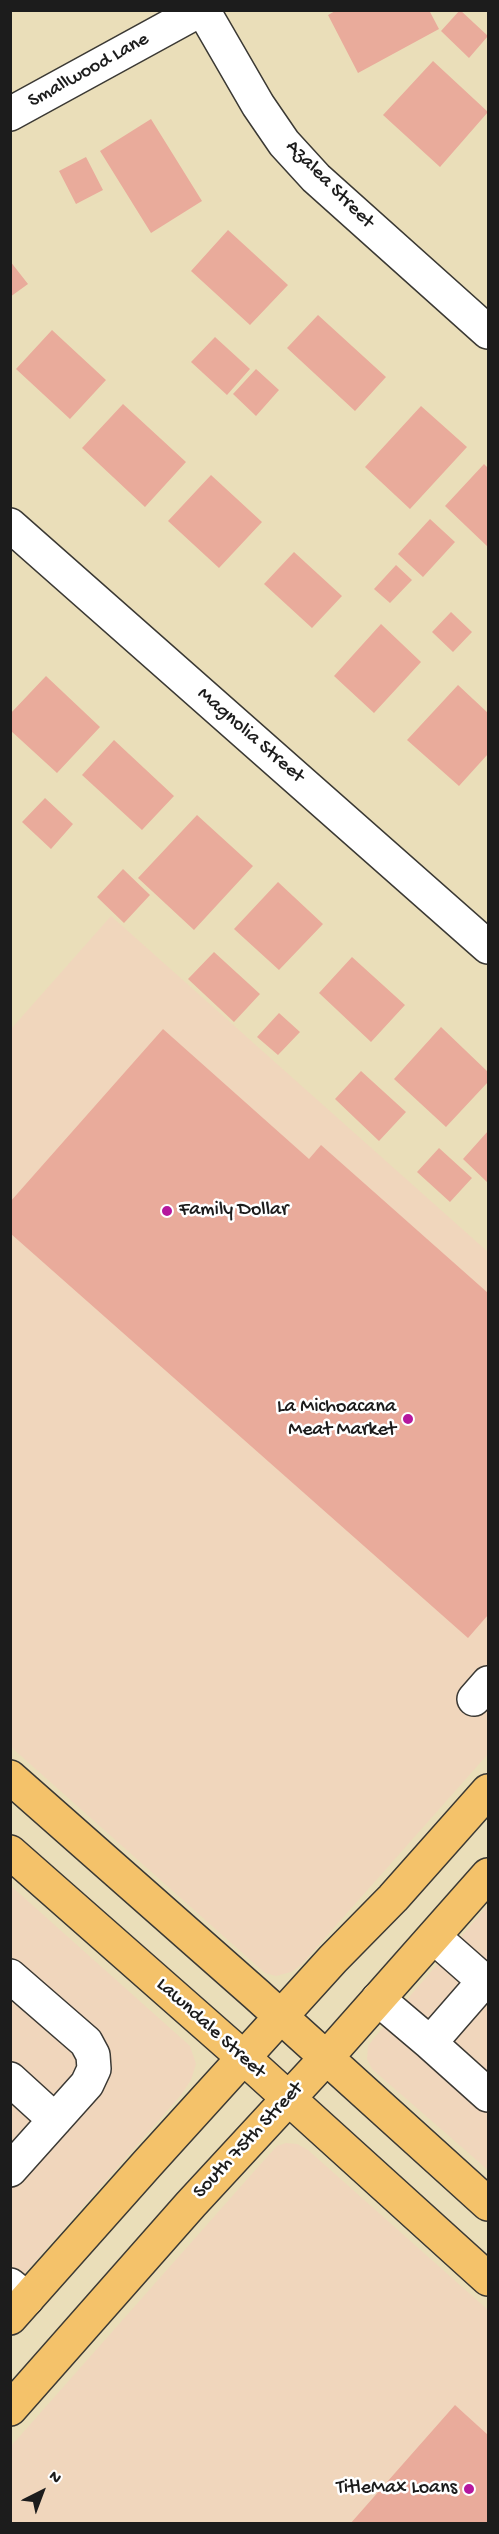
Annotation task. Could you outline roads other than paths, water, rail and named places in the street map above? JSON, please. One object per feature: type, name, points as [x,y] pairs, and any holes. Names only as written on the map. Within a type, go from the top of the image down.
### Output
[{"type":"main road","points":[[10,1777],[489,2204]]},
{"type":"main road","points":[[16,2301],[244,2058],[333,1959],[393,1898],[489,1791]]},
{"type":"main road","name":"Lawndale Street","points":[[10,1852],[244,2058],[489,2279]]},
{"type":"main road","name":"South 75th Street","points":[[10,2409],[183,2212],[326,2058],[489,1875]]},
{"type":"street","name":"Smallwood Lane","points":[[10,114],[201,10]]},
{"type":"street","name":"Azalea Street","points":[[201,10],[258,105],[284,143],[316,178],[489,332]]},
{"type":"street","name":"Magnolia Street","points":[[10,525],[489,947]]},
{"type":"street","points":[[429,2043],[486,1983],[434,1936]]},
{"type":"street","points":[[10,1976],[86,2042],[93,2055],[94,2069],[87,2084],[10,2170]]},
{"type":"street","points":[[378,1999],[489,2095]]},
{"type":"street","points":[[10,2079],[55,2120]]},
{"type":"place","name":"Family Dollar","points":[[167,1211]]},
{"type":"place","name":"La Michoacana Meat Market","points":[[408,1419]]},
{"type":"place","name":"TitleMax Loans","points":[[469,2489]]}]
